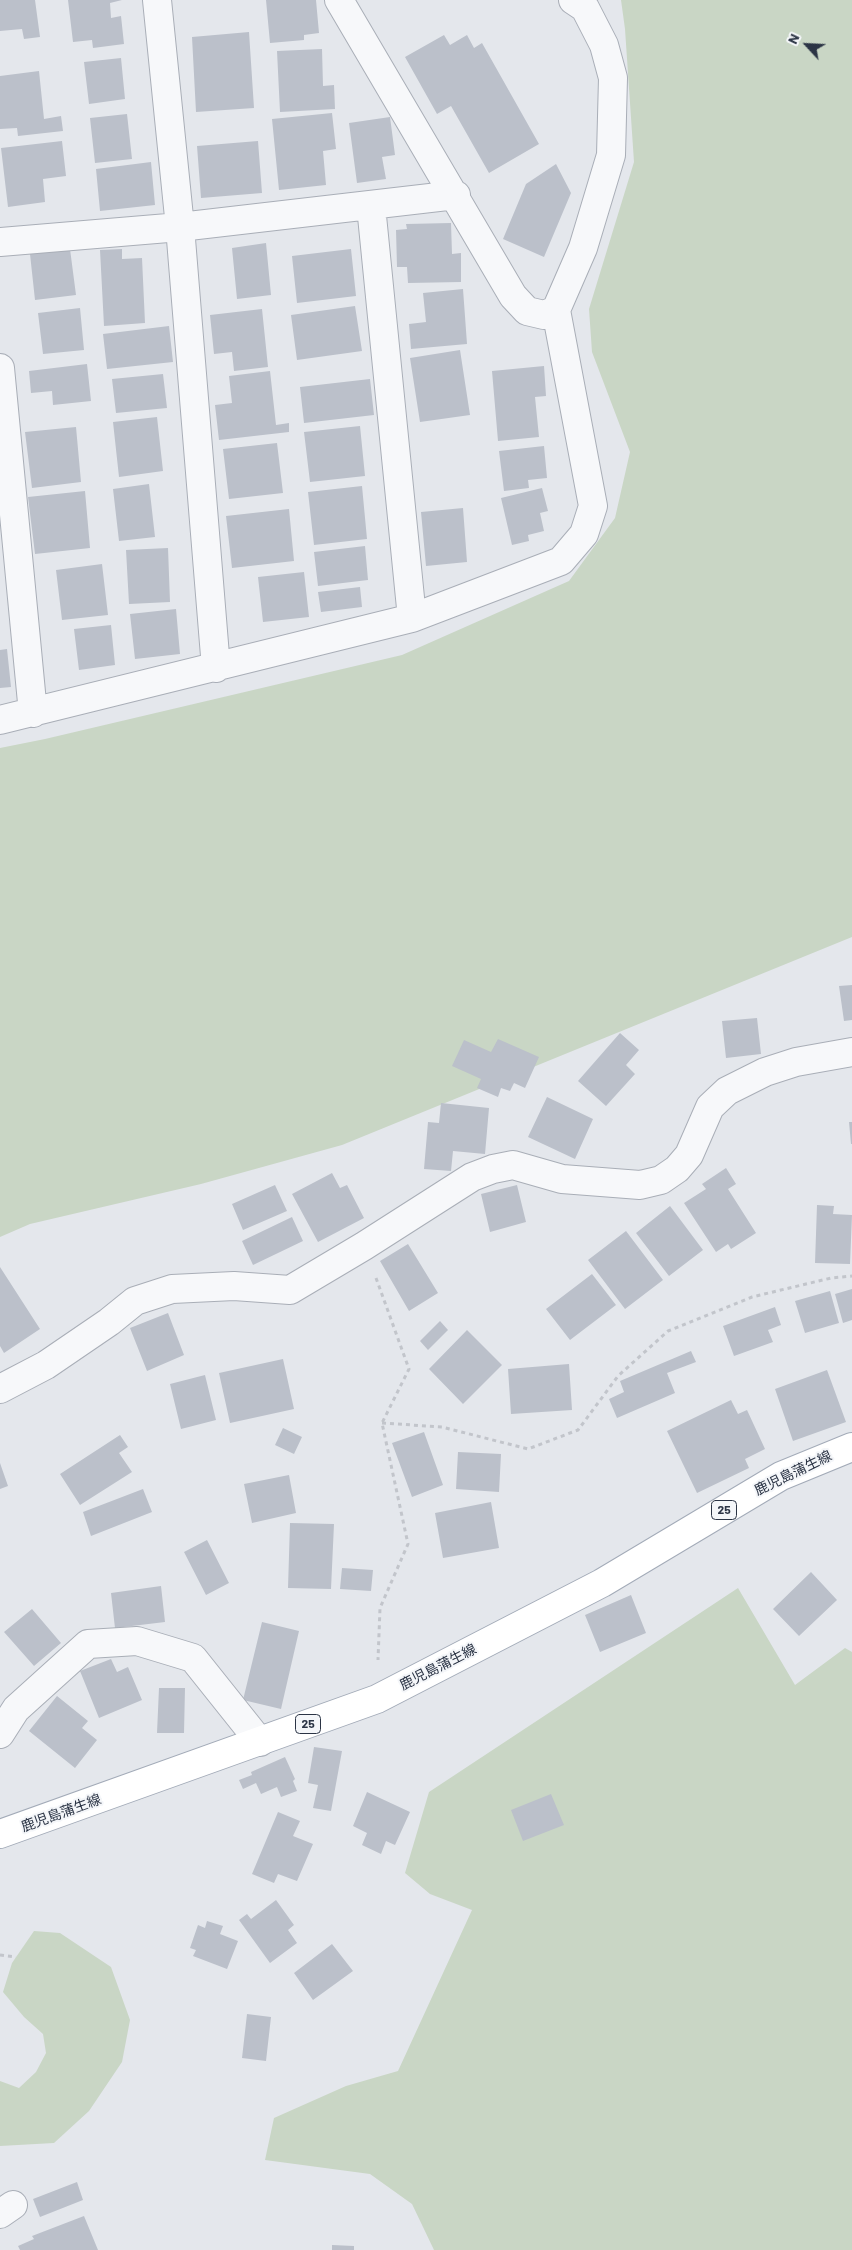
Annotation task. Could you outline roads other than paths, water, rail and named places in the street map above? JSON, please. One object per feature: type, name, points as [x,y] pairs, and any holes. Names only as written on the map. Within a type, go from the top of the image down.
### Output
[{"type":"main road","name":"鹿児島蒲生線","points":[[0,1834],[377,1699],[602,1583],[781,1476],[830,1454],[852,1447]]},
{"type":"street","points":[[157,0],[180,227],[216,668]]},
{"type":"street","points":[[339,0],[514,296],[527,311],[544,316],[556,310]]},
{"type":"street","points":[[0,720],[412,618],[561,561],[584,534],[593,506],[556,310],[583,248],[611,155],[613,78],[604,45],[585,8],[573,0]]},
{"type":"street","points":[[0,242],[180,227],[456,195]]},
{"type":"street","points":[[371,206],[412,618]]},
{"type":"street","points":[[0,368],[33,713]]},
{"type":"street","points":[[0,1389],[46,1365],[109,1322],[135,1300],[172,1289],[234,1286],[290,1290],[364,1246],[472,1177],[493,1168],[514,1165],[562,1178],[631,1185],[661,1180],[678,1169],[689,1155],[710,1107],[727,1091],[764,1072],[796,1062],[852,1052]]},
{"type":"street","points":[[0,1734],[16,1709],[88,1644],[137,1641],[193,1658],[260,1742]]}]
